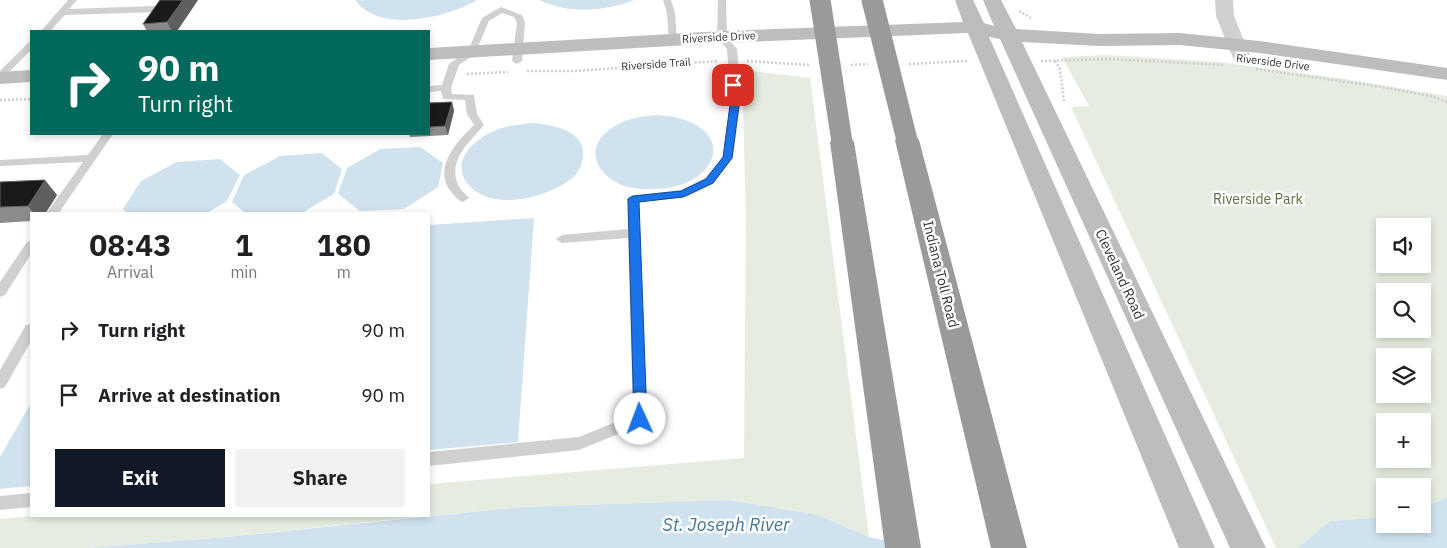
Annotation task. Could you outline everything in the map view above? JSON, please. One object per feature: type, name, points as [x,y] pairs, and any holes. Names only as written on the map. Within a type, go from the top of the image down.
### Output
[{"type":"highway","points":[[820,0],[903,548]]},
{"type":"highway","name":"Indiana Toll Road","points":[[872,0],[1009,548]]},
{"type":"street","points":[[964,0],[976,44],[1197,548]]},
{"type":"street","name":"Cleveland Road","points":[[992,0],[1248,548]]},
{"type":"street","points":[[1224,0],[1225,16],[1239,51]]},
{"type":"street","name":"Riverside Drive","points":[[430,66],[453,69],[729,48],[976,44],[1008,35],[1099,40],[1153,49],[1239,51],[1447,74]]},
{"type":"street","name":"Riverside Drive","points":[[430,54],[472,52],[517,63],[674,40],[729,48]]},
{"type":"street","name":"Riverside Drive","points":[[1239,51],[1447,88]]},
{"type":"street","points":[[0,77],[30,76]]},
{"type":"street","points":[[0,88],[30,86]]},
{"type":"lane","points":[[46,30],[73,0]]},
{"type":"lane","points":[[62,12],[157,9],[165,0]]},
{"type":"lane","points":[[667,0],[671,13],[674,40]]},
{"type":"lane","points":[[430,459],[578,443],[640,419],[633,199],[683,194],[709,181],[728,158],[735,105],[722,0]]},
{"type":"lane","points":[[463,198],[451,183],[452,163],[462,141],[479,125],[472,114],[470,97],[447,97],[446,88],[453,69],[472,52],[486,20],[501,5],[518,15],[521,23],[517,63]]},
{"type":"lane","points":[[0,77],[30,45]]},
{"type":"lane","points":[[430,89],[446,88]]},
{"type":"lane","points":[[53,212],[107,135]]},
{"type":"lane","points":[[0,163],[91,158]]},
{"type":"lane","points":[[562,239],[635,233]]},
{"type":"lane","points":[[0,292],[6,274],[27,256]]},
{"type":"lane","points":[[0,383],[30,331]]},
{"type":"lane","points":[[0,503],[30,500]]},
{"type":"path","points":[[903,64],[959,60],[976,44]]},
{"type":"path","name":"Riverside Trail","points":[[453,69],[517,63],[567,72],[665,63],[729,48],[811,65]]},
{"type":"path","points":[[848,65],[876,64]]},
{"type":"path","points":[[0,100],[30,99]]},
{"type":"green space","name":"Riverside Park","points":[[1107,55],[1219,62],[1339,78],[1447,96],[1447,497],[1431,504],[1431,478],[1376,478],[1376,518],[1330,521],[1297,548],[1276,548],[1071,107],[1089,106],[1062,57]]},
{"type":"green space","points":[[742,70],[810,78],[869,537],[818,515],[729,500],[521,507],[430,516],[430,484],[744,458],[746,219]]},
{"type":"green space","points":[[30,516],[416,517],[226,537],[87,548],[0,548],[0,519]]},
{"type":"water","points":[[355,0],[477,0],[464,7],[431,17],[414,20],[396,20],[380,17],[366,10]]},
{"type":"water","points":[[539,0],[634,0],[610,7],[586,10],[562,8]]},
{"type":"water","points":[[657,115],[685,120],[703,130],[712,142],[713,156],[706,169],[692,180],[672,187],[638,189],[614,181],[605,174],[596,157],[599,141],[613,127],[623,122],[644,116]]},
{"type":"water","points":[[531,123],[557,127],[573,134],[579,140],[583,156],[581,166],[571,179],[561,186],[534,197],[504,200],[490,198],[477,192],[467,183],[462,175],[463,159],[479,139],[508,126]]},
{"type":"water","points":[[420,147],[443,163],[438,187],[404,209],[360,211],[338,194],[347,168],[380,149]]},
{"type":"water","points":[[322,153],[342,169],[334,194],[303,212],[244,212],[232,202],[244,175],[280,156]]},
{"type":"water","points":[[220,159],[240,175],[227,201],[208,212],[126,212],[123,209],[141,181],[177,162]]},
{"type":"water","points":[[534,218],[518,442],[430,450],[430,225]]},
{"type":"water","points":[[30,405],[30,486],[0,489],[0,457]]},
{"type":"water","points":[[1447,497],[1447,548],[1297,548],[1330,521],[1376,518],[1376,533],[1431,533],[1431,504]]},
{"type":"water","name":"St. Joseph River","points":[[729,500],[818,515],[869,537],[920,548],[87,548],[226,537],[521,507]]},
{"type":"building","points":[[160,0],[183,0],[167,22],[143,24]]},
{"type":"building","points":[[452,102],[445,126],[430,127],[430,103]]},
{"type":"building","points":[[45,180],[28,206],[0,207],[0,182]]},
{"type":"route","points":[[640,419],[633,199],[651,199],[683,194],[709,181],[728,158],[735,105],[733,85]]}]
